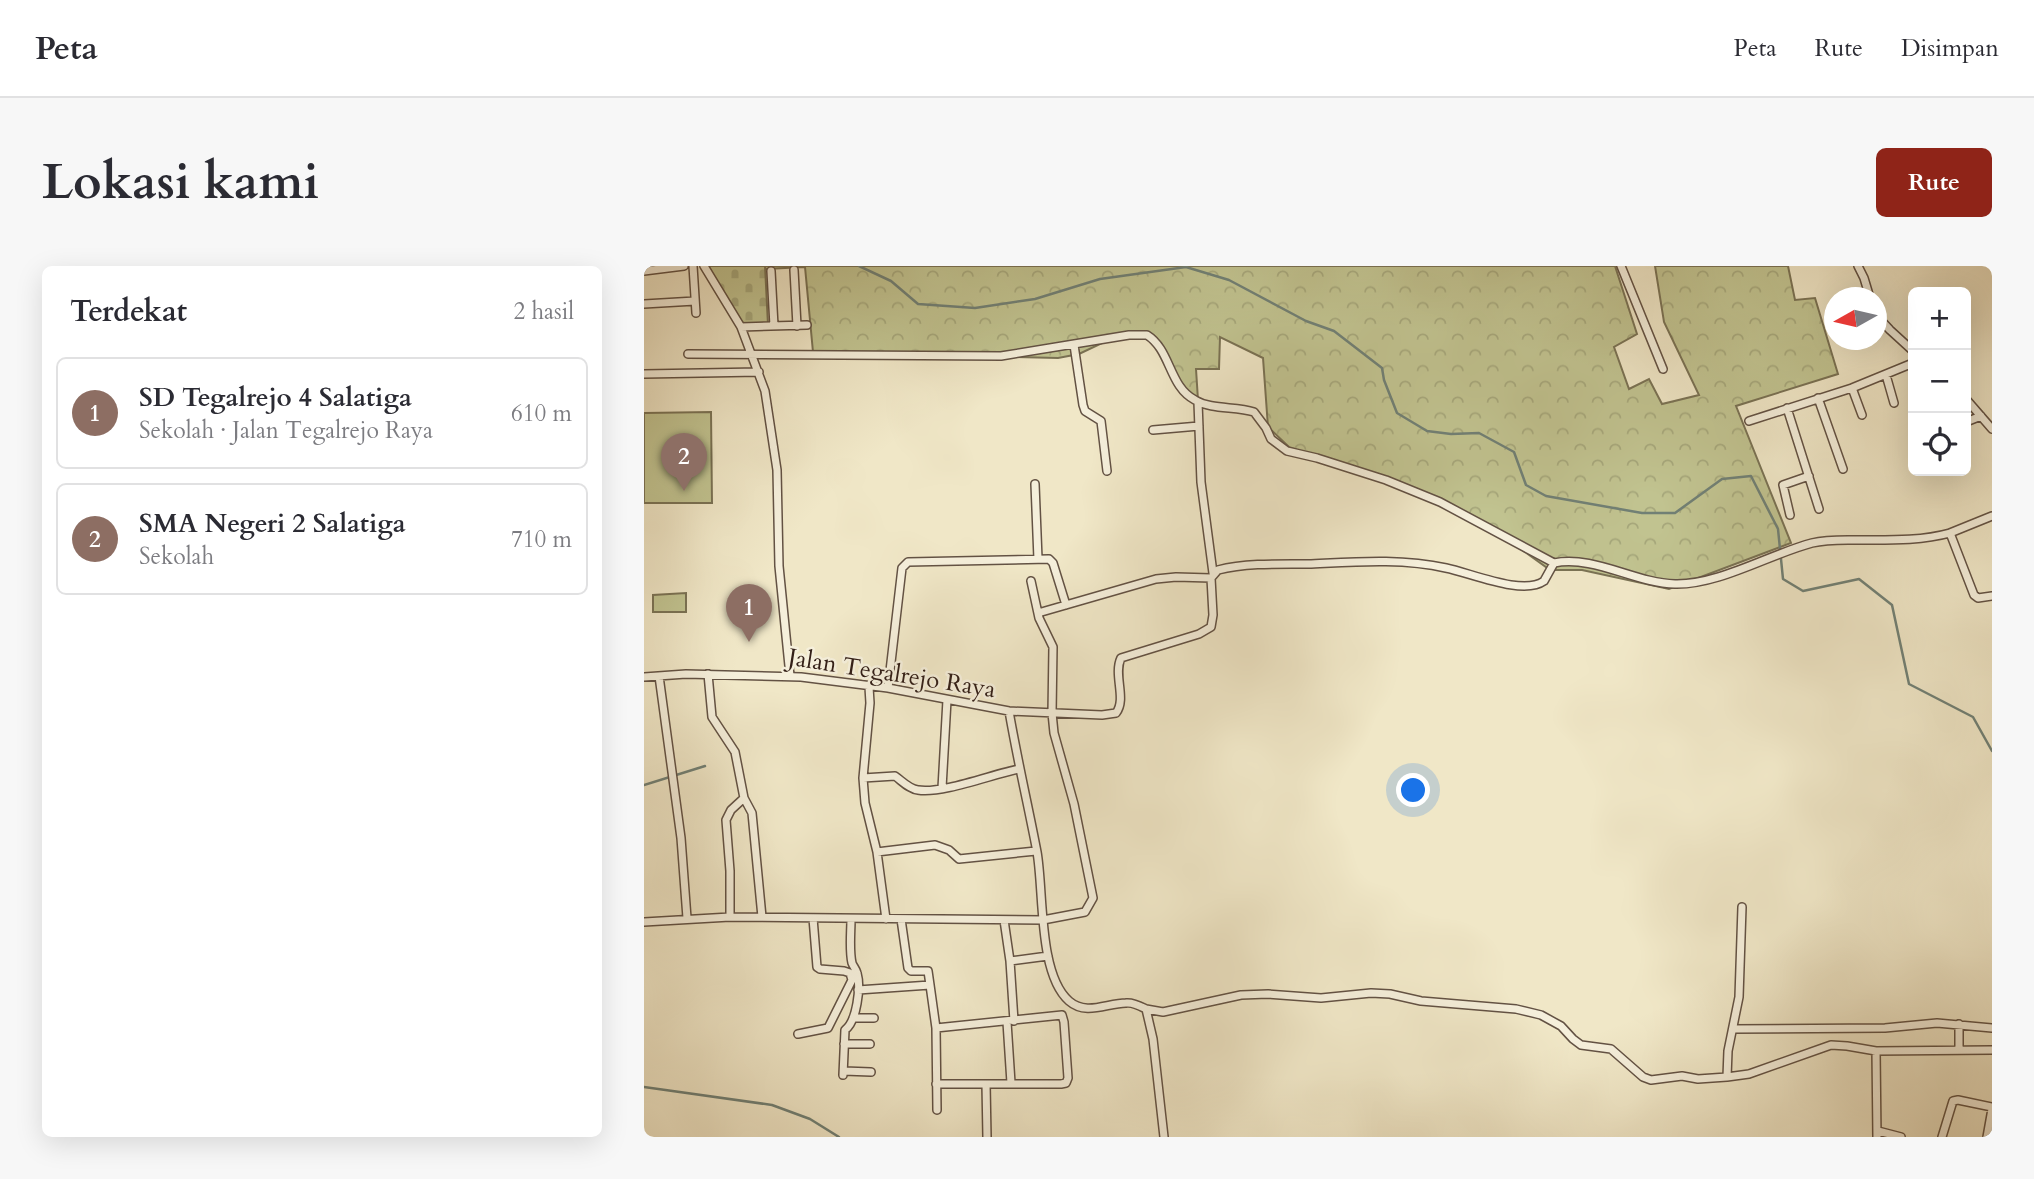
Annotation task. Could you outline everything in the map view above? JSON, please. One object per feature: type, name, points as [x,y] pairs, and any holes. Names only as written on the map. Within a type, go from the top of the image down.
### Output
[{"type":"street","points":[[644,271],[684,266]]},
{"type":"street","points":[[693,266],[696,313]]},
{"type":"street","points":[[704,266],[741,327],[765,391],[777,470],[779,566],[790,676]]},
{"type":"street","points":[[1621,266],[1664,369]]},
{"type":"street","points":[[1858,266],[1867,287]]},
{"type":"street","points":[[794,270],[797,326]]},
{"type":"street","points":[[771,271],[774,326]]},
{"type":"street","points":[[644,304],[695,300]]},
{"type":"street","points":[[741,327],[807,326]]},
{"type":"street","points":[[1887,327],[1912,350]]},
{"type":"street","points":[[688,354],[1002,356],[1129,335],[1147,335],[1157,343],[1186,395],[1198,402],[1254,412],[1266,428],[1270,439],[1287,451],[1387,480],[1440,502],[1554,563],[1585,564],[1673,584],[1704,579],[1824,541],[1899,539],[1950,533],[1992,516]]},
{"type":"street","points":[[1074,345],[1085,411],[1101,421],[1107,471]]},
{"type":"street","points":[[1749,421],[1852,388],[1908,365]]},
{"type":"street","points":[[644,374],[759,372]]},
{"type":"street","points":[[1886,375],[1894,403]]},
{"type":"street","points":[[1852,388],[1862,415]]},
{"type":"street","points":[[1818,398],[1843,469]]},
{"type":"street","points":[[1198,402],[1201,482],[1212,575]]},
{"type":"street","points":[[1971,405],[1992,429]]},
{"type":"street","points":[[1787,408],[1819,509]]},
{"type":"street","points":[[1971,420],[1981,416]]},
{"type":"street","points":[[1153,430],[1199,426]]},
{"type":"street","points":[[1790,514],[1783,485],[1809,476]]},
{"type":"street","points":[[1035,484],[1038,558]]},
{"type":"street","points":[[1950,533],[1974,595],[1978,598],[1992,596]]},
{"type":"street","points":[[888,688],[903,566],[910,562],[1038,558],[1052,561],[1066,605]]},
{"type":"street","points":[[1038,613],[1156,579],[1212,575],[1222,568],[1276,564],[1402,562],[1445,567],[1508,584],[1531,585],[1544,581],[1554,563]]},
{"type":"street","name":"Jalan Tegalrejo Raya","points":[[644,677],[708,674],[790,676],[888,688],[1009,711],[1102,715],[1118,712],[1121,706],[1118,665],[1121,658],[1199,634],[1211,627],[1212,575]]},
{"type":"street","points":[[644,922],[730,917],[1043,920],[1085,912],[1093,898],[1074,804],[1055,733],[1052,713],[1053,647],[1038,613],[1031,581]]},
{"type":"street","points":[[708,674],[712,717],[735,752],[744,798],[752,813],[762,917]]},
{"type":"street","points":[[659,676],[675,783],[687,918]]},
{"type":"street","points":[[869,687],[863,778],[886,919]]},
{"type":"street","points":[[942,788],[947,699]]},
{"type":"street","points":[[1009,711],[1037,851],[1048,956],[1058,987],[1069,1002],[1077,1006],[1099,1009],[1126,1002],[1163,1012],[1241,995],[1321,998],[1371,993],[1516,1009],[1541,1015],[1562,1026],[1581,1045],[1611,1049],[1643,1077],[1651,1080],[1749,1074],[1831,1045],[1876,1051],[1992,1050]]},
{"type":"street","points":[[863,778],[895,775],[910,788],[919,791],[1019,769]]},
{"type":"street","points":[[730,917],[726,820],[731,810],[744,798]]},
{"type":"street","points":[[877,852],[935,845],[948,850],[959,859],[1037,851]]},
{"type":"street","points":[[1727,1077],[1728,1051],[1739,997],[1742,906]]},
{"type":"street","points":[[798,1034],[828,1028],[852,980],[850,974],[844,971],[820,970],[817,967],[813,918]]},
{"type":"street","points":[[851,919],[852,962],[858,974],[858,990],[853,1018],[845,1030],[843,1073],[871,1072]]},
{"type":"street","points":[[901,919],[908,968],[911,971],[928,971],[936,1028],[937,1110]]},
{"type":"street","points":[[1004,920],[1010,961],[1011,1083]]},
{"type":"street","points":[[1010,961],[1048,956]]},
{"type":"street","points":[[858,990],[930,985]]},
{"type":"street","points":[[936,1084],[1066,1083],[1062,1015],[1063,1007],[1069,1002]]},
{"type":"street","points":[[1146,1009],[1153,1039],[1164,1137]]},
{"type":"street","points":[[936,1028],[1062,1015]]},
{"type":"street","points":[[853,1018],[874,1018]]},
{"type":"street","points":[[1733,1029],[1828,1029],[1959,1024],[1992,1028]]},
{"type":"street","points":[[1959,1024],[1959,1050]]},
{"type":"street","points":[[844,1044],[870,1044]]},
{"type":"street","points":[[1876,1051],[1877,1134],[1901,1137]]},
{"type":"street","points":[[986,1084],[987,1137]]},
{"type":"street","points":[[1942,1137],[1953,1101],[1958,1100],[1992,1108],[1987,1137]]},
{"type":"green space","points":[[705,266],[1615,266],[1637,334],[1614,347],[1629,389],[1649,379],[1662,404],[1699,395],[1664,322],[1655,266],[1788,266],[1795,300],[1815,298],[1824,328],[1824,350],[1831,350],[1838,374],[1736,406],[1791,543],[1669,589],[1582,570],[1550,570],[1504,537],[1439,503],[1289,447],[1268,427],[1263,358],[1220,337],[1219,369],[1196,369],[1198,400],[1191,396],[1149,338],[1123,333],[1079,354],[1058,358],[813,352],[805,267],[765,269],[766,324]]},
{"type":"green space","points":[[706,266],[765,266],[768,325],[743,327]]},
{"type":"green space","points":[[711,412],[712,503],[644,503],[644,413]]},
{"type":"green space","points":[[686,593],[686,612],[653,612],[653,595]]},
{"type":"waterway","points":[[859,266],[891,281],[918,304],[975,308],[1035,299],[1100,279],[1186,267],[1229,280],[1306,321],[1334,331],[1382,368],[1397,413],[1427,431],[1479,433],[1514,452],[1526,485],[1546,496],[1642,513],[1675,513],[1722,479],[1751,476],[1778,529],[1783,579],[1803,591],[1859,579],[1892,605],[1909,684],[1973,717],[1992,751]]},
{"type":"waterway","points":[[644,785],[705,766]]},
{"type":"waterway","points":[[644,1087],[772,1105],[810,1119],[839,1137]]},
{"type":"place","name":"SMA Negeri 2 Salatiga","points":[[684,491]]},
{"type":"place","name":"SD Tegalrejo 4 Salatiga","points":[[749,642]]}]
